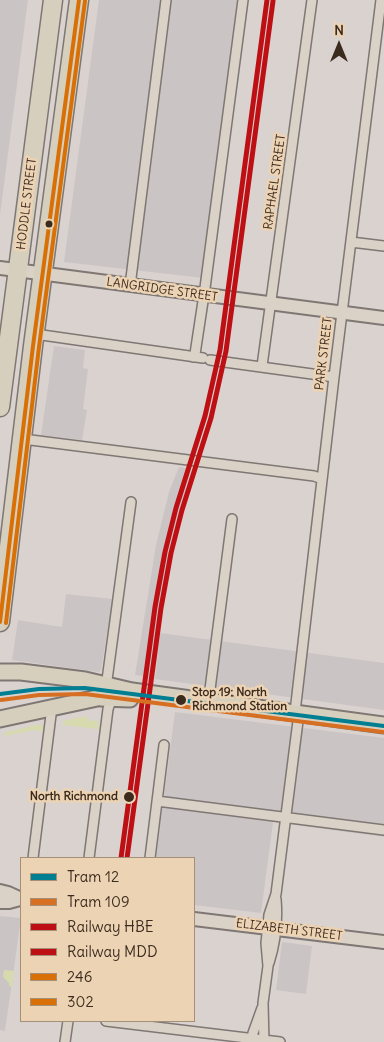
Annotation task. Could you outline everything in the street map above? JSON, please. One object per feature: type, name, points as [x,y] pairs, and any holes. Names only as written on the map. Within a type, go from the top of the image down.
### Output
[{"type":"highway","name":"HODDLE STREET","points":[[0,407],[53,0]]},
{"type":"highway","name":"HODDLE STREET","points":[[0,622],[35,334],[79,0]]},
{"type":"main road","points":[[0,672],[21,672],[85,680],[132,691],[384,724]]},
{"type":"main road","points":[[85,680],[107,680],[193,692],[236,704]]},
{"type":"main road","points":[[0,718],[132,691]]},
{"type":"main road","points":[[101,698],[117,698],[198,708],[236,704]]},
{"type":"street","points":[[130,286],[166,0]]},
{"type":"street","points":[[193,357],[204,295],[243,0]]},
{"type":"street","name":"RAPHAEL STREET","points":[[262,366],[312,0]]},
{"type":"street","name":"PARK STREET","points":[[263,1003],[268,966],[275,944],[272,929],[278,916],[276,894],[287,818],[322,479],[381,0]]},
{"type":"street","points":[[351,242],[384,246]]},
{"type":"street","name":"LANGRIDGE STREET","points":[[0,268],[384,318]]},
{"type":"street","points":[[35,334],[334,377]]},
{"type":"street","points":[[22,439],[314,476],[322,479]]},
{"type":"street","points":[[107,680],[131,502]]},
{"type":"street","points":[[209,697],[232,518]]},
{"type":"street","points":[[89,857],[108,707],[117,698]]},
{"type":"street","points":[[32,857],[52,707]]},
{"type":"street","points":[[150,857],[164,745]]},
{"type":"street","points":[[157,801],[384,830]]},
{"type":"street","points":[[0,892],[9,893],[20,898]]},
{"type":"street","points":[[0,902],[20,899]]},
{"type":"street","name":"ELIZABETH STREET","points":[[195,919],[384,942]]},
{"type":"street","points":[[252,1040],[263,1003]]},
{"type":"street","points":[[263,1003],[264,1041]]},
{"type":"street","points":[[65,1042],[68,1022]]},
{"type":"street","points":[[114,1022],[280,1042]]},
{"type":"shaded area","points":[[0,0],[28,0],[0,215]]},
{"type":"shaded area","points":[[99,0],[239,0],[203,278],[64,262]]},
{"type":"shaded area","points":[[54,346],[85,350],[83,368],[88,369],[83,409],[87,410],[82,440],[41,435]]},
{"type":"shaded area","points":[[179,467],[191,469],[165,573],[150,677],[135,675],[156,545],[169,492]]},
{"type":"shaded area","points":[[66,594],[113,599],[101,670],[99,672],[12,660],[18,620],[62,627]]},
{"type":"shaded area","points":[[160,633],[384,663],[384,710],[155,679]]},
{"type":"shaded area","points":[[175,712],[384,738],[384,837],[273,822],[261,913],[195,905],[195,857],[156,857]]},
{"type":"shaded area","points":[[0,916],[20,918],[20,925],[5,1031],[0,1030]]},
{"type":"shaded area","points":[[282,942],[312,946],[306,994],[276,990]]},
{"type":"green space","points":[[86,716],[89,721],[97,720],[99,729],[63,725],[63,721]]},
{"type":"green space","points":[[36,725],[45,726],[44,732],[34,730],[5,736],[4,733]]},
{"type":"green space","points":[[4,970],[14,971],[12,987],[9,986],[9,983],[3,977]]},
{"type":"tram line","name":"12","points":[[0,694],[39,689],[85,688],[384,726]]},
{"type":"tram line","name":"109","points":[[1,700],[39,695],[85,694],[383,732]]},
{"type":"rail line","name":"HBE","points":[[121,857],[155,607],[165,552],[176,508],[205,416],[220,350],[267,0]]},
{"type":"rail line","name":"MDD","points":[[127,857],[161,608],[171,553],[182,510],[211,418],[226,351],[273,1]]},
{"type":"transit line","name":"246","points":[[0,622],[33,346],[79,0]]},
{"type":"transit line","name":"302","points":[[6,623],[39,347],[85,1]]},
{"type":"place","name":"Stop 19: North Richmond Station","points":[[181,700]]},
{"type":"place","name":"North Richmond","points":[[129,797]]}]
